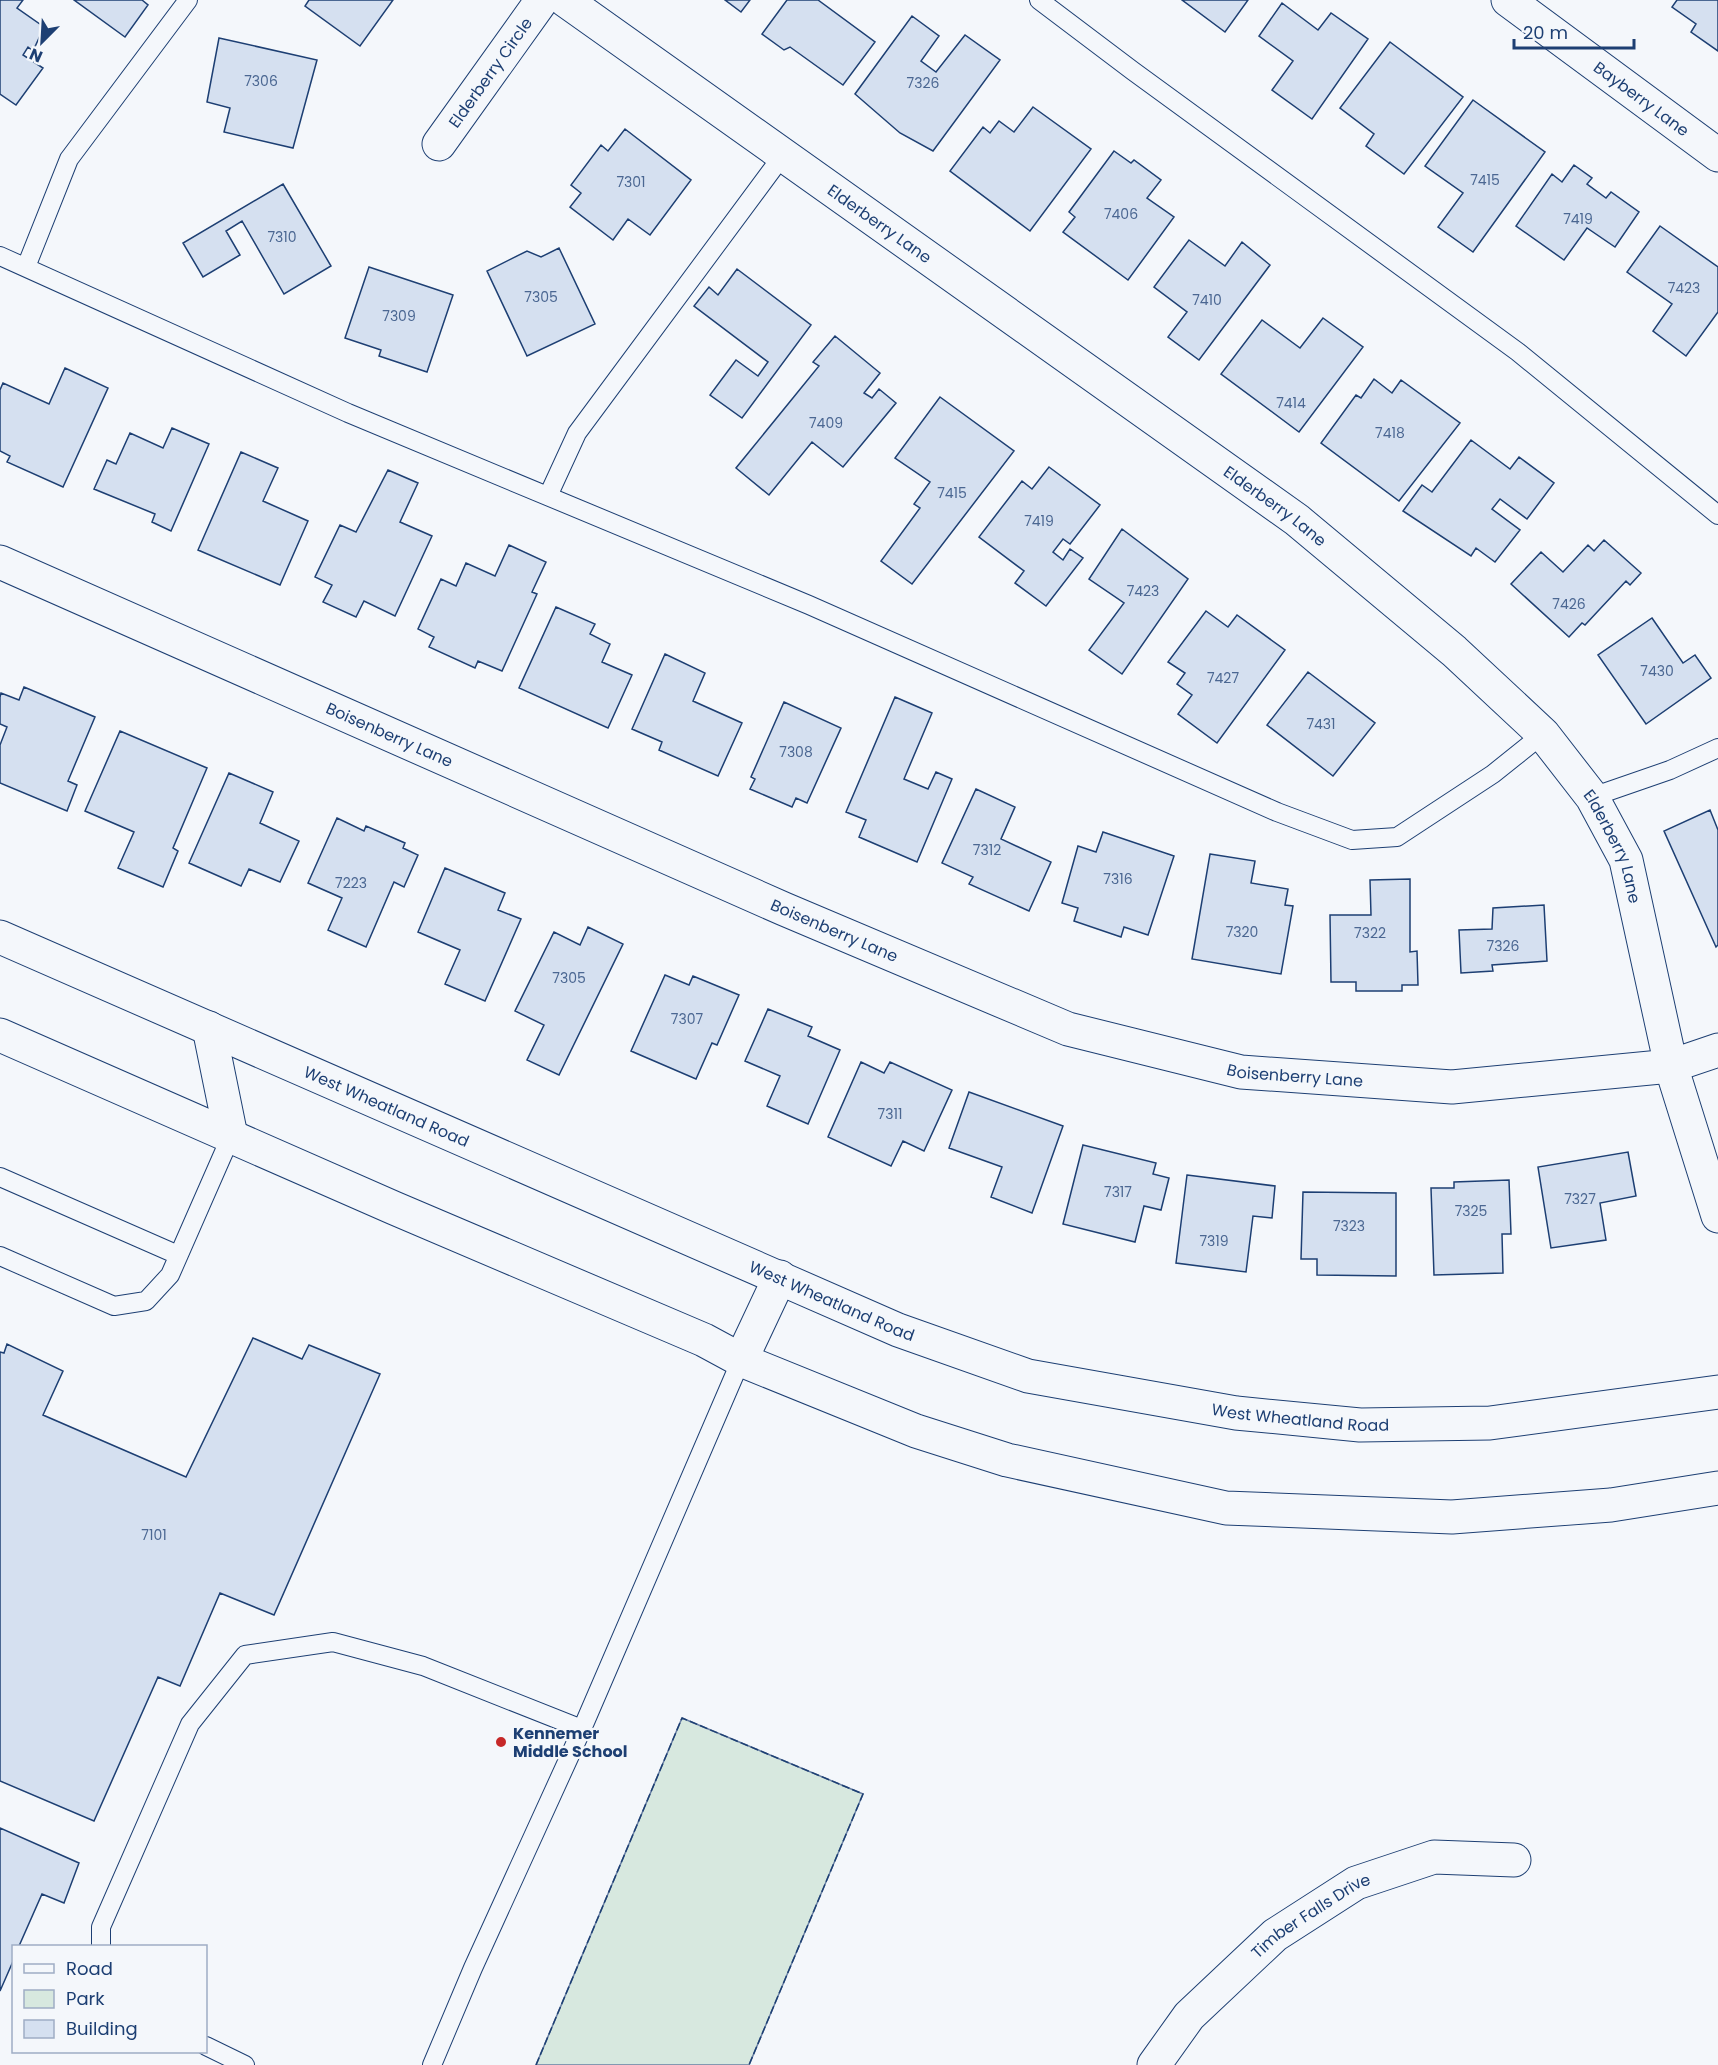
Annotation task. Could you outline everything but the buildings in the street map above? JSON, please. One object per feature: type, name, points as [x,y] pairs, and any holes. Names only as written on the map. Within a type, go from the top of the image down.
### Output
[{"type":"street","name":"Elderberry Circle","points":[[439,144],[542,0]]},
{"type":"street","name":"Elderberry Lane","points":[[565,0],[1297,520],[1454,651],[1543,734],[1592,796],[1626,860],[1671,1066],[1718,1216]]},
{"type":"street","name":"Bayberry Lane","points":[[1509,0],[1718,155]]},
{"type":"street","name":"Boisenberry Lane","points":[[0,562],[784,909],[1068,1029],[1241,1072],[1452,1087],[1671,1066],[1718,1050]]},
{"type":"street","name":"West Wheatland Road","points":[[0,937],[898,1330],[1028,1376],[1236,1413],[1360,1425],[1490,1423],[1718,1392]]},
{"type":"street","points":[[209,1028],[231,1136]]},
{"type":"street","points":[[0,1035],[704,1340],[741,1360],[916,1431],[1007,1460],[1226,1508],[1452,1517],[1611,1505],[1718,1488]]},
{"type":"street","points":[[741,1360],[780,1277]]},
{"type":"street","name":"Timber Falls Drive","points":[[1154,2065],[1188,2016],[1275,1935],[1356,1883],[1434,1857],[1514,1860]]},
{"type":"lane","points":[[26,267],[69,159],[188,0]]},
{"type":"lane","points":[[1039,0],[1518,352],[1718,515]]},
{"type":"lane","points":[[548,496],[577,433],[783,155]]},
{"type":"lane","points":[[0,256],[348,413],[809,605],[1277,812],[1352,840],[1397,837],[1493,774],[1543,734]]},
{"type":"lane","points":[[1592,796],[1670,770],[1718,748]]},
{"type":"lane","points":[[0,1256],[114,1306],[146,1300],[170,1275],[231,1136]]},
{"type":"lane","points":[[0,1176],[178,1255]]},
{"type":"lane","points":[[432,2065],[473,1968],[582,1729],[741,1360]]},
{"type":"lane","points":[[101,1945],[101,1927],[190,1724],[245,1654],[333,1642],[423,1666],[582,1729]]},
{"type":"lane","points":[[207,2046],[245,2065]]},
{"type":"green space","points":[[682,1718],[863,1794],[749,2065],[536,2065]]},
{"type":"fence","points":[[536,2065],[682,1718],[863,1794],[749,2065]]},
{"type":"place","name":"Kennemer Middle School","points":[[501,1742]]}]
